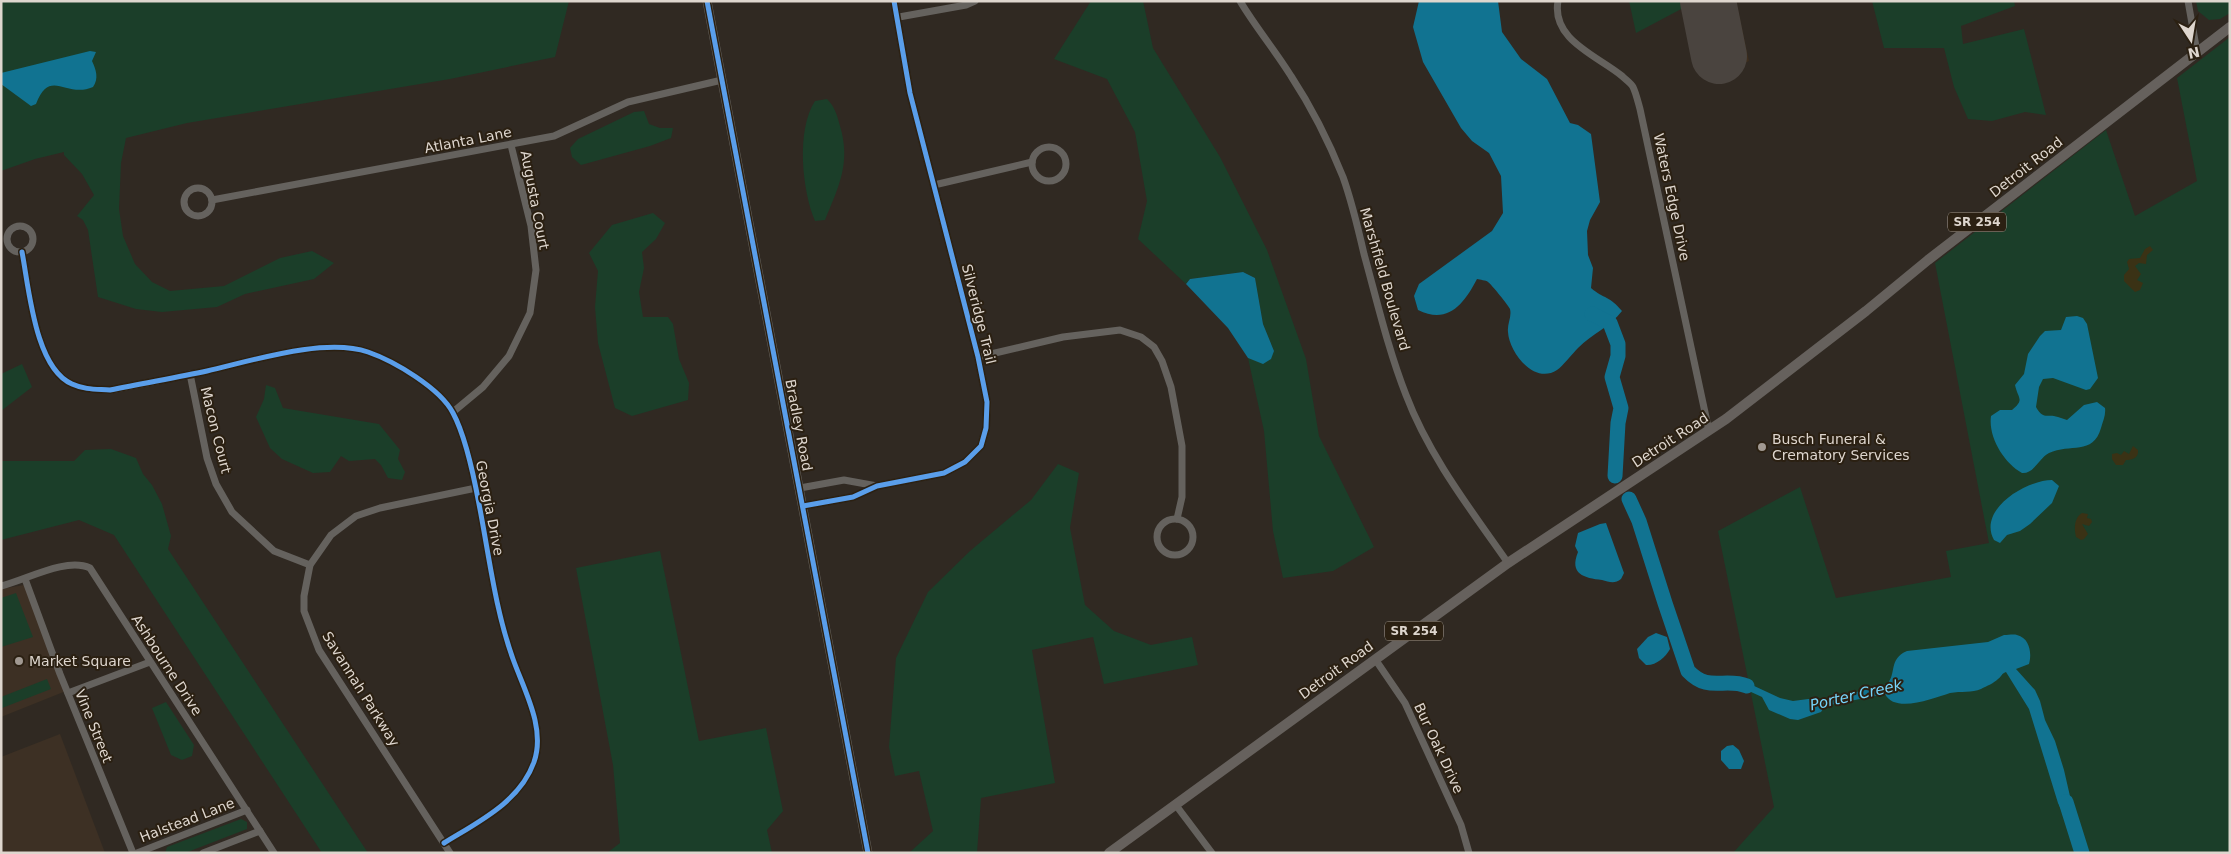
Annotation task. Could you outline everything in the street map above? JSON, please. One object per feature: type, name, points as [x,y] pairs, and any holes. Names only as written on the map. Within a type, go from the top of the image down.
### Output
[{"type":"main road","name":"Detroit Road","points":[[1109,853],[1508,563],[1709,431],[1778,380],[1928,260],[2230,27]]},
{"type":"street","name":"Bradley Road","points":[[707,1],[868,853]]},
{"type":"street","name":"Silveridge Trail","points":[[803,506],[853,496],[877,486],[944,473],[965,462],[981,446],[986,428],[987,402],[978,357],[910,93],[899,17],[894,1]]},
{"type":"street","points":[[899,17],[966,5],[975,1]]},
{"type":"street","name":"Marshfield Boulevard","points":[[1240,1],[1256,29],[1291,74],[1315,114],[1342,176],[1381,317],[1406,396],[1432,448],[1456,489],[1508,563]]},
{"type":"street","name":"Waters Edge Drive","points":[[1558,1],[1560,23],[1568,37],[1580,48],[1617,72],[1633,86],[1640,109],[1709,431]]},
{"type":"street","points":[[2188,1],[2197,52]]},
{"type":"street","name":"Atlanta Lane","points":[[212,200],[554,136],[628,102],[722,80]]},
{"type":"street","name":"Augusta Court","points":[[453,412],[484,387],[509,356],[530,313],[536,270],[532,235],[511,144]]},
{"type":"street","points":[[1047,147],[1058,150],[1065,158],[1066,164],[1063,174],[1054,180],[1048,181],[1043,180],[1034,173],[1032,162],[1037,152],[1047,147]]},
{"type":"street","points":[[934,185],[1032,162]]},
{"type":"street","points":[[196,188],[206,191],[212,200],[209,210],[200,216],[190,214],[184,204],[186,194],[196,188]]},
{"type":"street","name":"Georgia Drive","points":[[22,252],[40,342],[56,373],[71,384],[88,389],[110,390],[301,350],[346,347],[367,351],[424,382],[453,412],[470,461],[498,603],[512,658],[531,705],[537,732],[535,760],[525,784],[500,807],[444,843]]},
{"type":"street","points":[[978,357],[1063,338],[1120,330],[1141,337],[1154,347],[1162,361],[1171,387],[1182,446],[1182,497],[1177,519]]},
{"type":"street","name":"Macon Court","points":[[190,374],[208,458],[216,484],[232,512],[274,551],[310,565]]},
{"type":"street","name":"Silveridge Trail","points":[[800,488],[844,480],[877,486]]},
{"type":"street","name":"Savannah Parkway","points":[[450,853],[320,650],[304,611],[304,596],[310,565],[331,534],[356,516],[380,508],[476,488]]},
{"type":"street","points":[[1171,519],[1177,519],[1188,524],[1193,536],[1190,547],[1185,552],[1174,555],[1163,551],[1159,546],[1157,535],[1161,525],[1171,519]]},
{"type":"street","name":"Ashbourne Drive","points":[[1,586],[68,566],[78,565],[90,568],[274,853]]},
{"type":"street","name":"Vine Street","points":[[25,579],[68,693],[133,853]]},
{"type":"street","name":"Bur Oak Drive","points":[[1374,659],[1405,703],[1461,825],[1469,853]]},
{"type":"street","points":[[68,693],[150,662]]},
{"type":"street","points":[[1175,804],[1212,853]]},
{"type":"street","name":"Halstead Lane","points":[[137,853],[157,849],[247,810]]},
{"type":"street","points":[[203,853],[260,831]]},
{"type":"shaded area","points":[[1692,1],[1736,1],[1749,61],[1709,80]]},
{"type":"shaded area","points":[[24,585],[66,691],[1,717],[1,589]]},
{"type":"shaded area","points":[[60,734],[105,853],[1,853],[1,757]]},
{"type":"green space","points":[[1,1],[569,1],[555,57],[450,79],[187,123],[126,138],[121,163],[119,209],[123,236],[135,264],[152,282],[170,291],[224,286],[280,258],[312,251],[334,263],[314,279],[245,294],[217,307],[162,312],[136,309],[98,297],[88,230],[83,220],[77,216],[94,195],[82,174],[64,155],[64,152],[35,159],[1,171]]},
{"type":"green space","points":[[1091,1],[1143,1],[1153,48],[1220,157],[1267,250],[1306,359],[1319,436],[1374,547],[1333,571],[1283,578],[1273,531],[1264,431],[1248,358],[1263,363],[1274,351],[1263,324],[1255,278],[1243,272],[1190,279],[1186,284],[1138,239],[1147,201],[1135,132],[1107,79],[1054,59]]},
{"type":"green space","points":[[1629,1],[1684,1],[1685,7],[1636,33]]},
{"type":"green space","points":[[1872,1],[2014,1],[2015,6],[1961,26],[1963,44],[2024,29],[2046,115],[2025,112],[1992,121],[1968,119],[1954,87],[1944,48],[1884,48]]},
{"type":"green space","points":[[2196,1],[2230,1],[2230,13],[2220,19],[2209,20],[2198,11]]},
{"type":"green space","points":[[2230,37],[2230,853],[1733,853],[1774,807],[1718,531],[1800,487],[1836,598],[1951,577],[1946,551],[1989,543],[1935,263],[2106,130],[2135,216],[2197,181],[2177,78]]},
{"type":"green space","points":[[827,99],[834,108],[840,126],[843,139],[844,163],[839,185],[825,220],[815,221],[810,208],[804,177],[803,144],[809,113],[815,101]]},
{"type":"green space","points":[[644,111],[649,124],[660,128],[673,128],[671,138],[650,146],[581,165],[572,157],[570,148],[578,139],[634,112]]},
{"type":"green space","points":[[653,213],[665,223],[656,239],[642,252],[644,268],[639,292],[643,317],[668,317],[673,324],[679,359],[689,383],[688,400],[632,416],[615,408],[598,343],[595,307],[598,271],[589,253],[612,225]]},
{"type":"green space","points":[[22,364],[32,387],[1,411],[1,374]]},
{"type":"green space","points":[[266,385],[275,388],[283,408],[379,424],[400,450],[398,459],[405,472],[402,480],[388,478],[381,465],[375,459],[349,461],[341,456],[330,472],[313,473],[282,459],[270,448],[256,417],[264,399]]},
{"type":"green space","points":[[111,449],[136,458],[143,474],[152,485],[162,504],[171,536],[168,549],[368,853],[322,853],[114,535],[79,520],[1,540],[1,461],[74,461],[85,450]]},
{"type":"green space","points":[[1058,464],[1079,473],[1070,528],[1085,605],[1114,631],[1151,645],[1192,637],[1198,665],[1104,684],[1093,637],[1032,650],[1055,783],[981,798],[977,853],[909,853],[933,831],[919,771],[895,776],[889,747],[896,658],[928,592],[970,551],[1031,500]]},
{"type":"green space","points":[[660,551],[699,741],[766,728],[783,811],[767,830],[772,853],[607,853],[620,843],[613,765],[576,568]]},
{"type":"green space","points":[[16,593],[33,637],[1,647],[1,598]]},
{"type":"green space","points":[[47,679],[51,689],[2,708],[1,697]]},
{"type":"green space","points":[[166,702],[194,745],[192,756],[182,760],[171,755],[152,708]]},
{"type":"green space","points":[[241,819],[247,822],[247,829],[185,853],[165,853],[167,847]]},
{"type":"sand","points":[[2150,246],[2153,250],[2147,255],[2146,264],[2139,263],[2135,266],[2141,274],[2137,280],[2143,283],[2140,290],[2135,292],[2124,281],[2124,275],[2129,269],[2127,262],[2129,259],[2140,258],[2145,249]]},
{"type":"sand","points":[[2133,446],[2138,450],[2136,457],[2126,460],[2123,465],[2116,465],[2112,459],[2112,454],[2117,453],[2121,455],[2124,451],[2129,454]]},
{"type":"sand","points":[[2082,513],[2088,514],[2087,518],[2091,519],[2092,522],[2089,526],[2082,524],[2088,534],[2081,540],[2076,537],[2075,527],[2077,518]]},
{"type":"water","points":[[1419,1],[1498,1],[1502,32],[1521,59],[1547,79],[1570,123],[1578,125],[1591,134],[1600,202],[1590,220],[1587,231],[1588,255],[1593,268],[1591,288],[1614,303],[1622,311],[1612,322],[1583,343],[1557,370],[1540,373],[1532,370],[1518,357],[1509,340],[1510,309],[1487,281],[1477,279],[1467,296],[1454,310],[1438,315],[1418,310],[1414,296],[1419,284],[1492,231],[1503,213],[1501,176],[1489,153],[1472,141],[1461,128],[1423,62],[1413,27]]},
{"type":"water","points":[[90,51],[96,52],[92,61],[96,71],[93,87],[75,90],[60,86],[47,87],[41,93],[36,104],[31,106],[1,84],[1,73]]},
{"type":"water","points":[[1243,272],[1255,278],[1263,324],[1274,351],[1271,359],[1263,364],[1248,358],[1228,328],[1186,284],[1190,279]]},
{"type":"water","points":[[2077,316],[2083,318],[2087,324],[2098,378],[2090,389],[2086,390],[2053,378],[2043,379],[2039,387],[2036,407],[2041,414],[2067,420],[2084,405],[2097,402],[2105,408],[2105,416],[2101,428],[2097,437],[2087,446],[2057,450],[2049,453],[2030,471],[2022,473],[2009,463],[1999,449],[1992,432],[1991,416],[2000,410],[2012,410],[2018,403],[2020,399],[2015,385],[2024,374],[2028,354],[2040,336],[2045,331],[2061,330],[2066,317]]},
{"type":"water","points":[[2052,480],[2059,486],[2052,503],[2020,531],[2007,535],[2000,543],[1994,540],[1991,529],[1992,518],[1998,507],[2007,498],[2030,485]]},
{"type":"water","points":[[1606,523],[1624,573],[1619,581],[1614,582],[1584,576],[1580,574],[1575,565],[1578,552],[1575,546],[1578,533]]},
{"type":"water","points":[[1656,633],[1667,637],[1670,649],[1660,660],[1646,665],[1639,658],[1637,649],[1648,637]]},
{"type":"water","points":[[2004,635],[2021,637],[2025,639],[2029,647],[2029,664],[2016,669],[2035,690],[2045,720],[2055,741],[2075,818],[2068,823],[2058,803],[2029,709],[2006,672],[1995,682],[1978,690],[1950,693],[1925,701],[1906,704],[1890,700],[1885,694],[1825,706],[1821,712],[1798,720],[1790,719],[1769,710],[1762,697],[1738,686],[1728,685],[1730,678],[1737,678],[1780,698],[1793,701],[1816,698],[1822,701],[1887,684],[1892,676],[1897,658],[1907,651],[1988,642]]},
{"type":"water","points":[[1733,745],[1739,750],[1744,761],[1741,769],[1729,769],[1721,760],[1721,751],[1727,746]]},
{"type":"waterway","name":"Porter Creek","points":[[1592,314],[1610,323],[1618,344],[1618,356],[1612,377],[1621,408],[1618,423],[1615,476]]},
{"type":"waterway","name":"Porter Creek","points":[[1629,499],[1639,521],[1688,671],[1696,678],[1710,683],[1731,683],[1747,686]]},
{"type":"waterway","name":"Porter Creek","points":[[2066,802],[2082,853]]},
{"type":"runway","points":[[1708,1],[1719,56]]},
{"type":"cycle path","points":[[707,1],[868,853]]},
{"type":"cycle path","points":[[803,506],[853,497],[877,486],[944,473],[965,462],[981,446],[986,428],[987,402],[978,357],[910,93],[894,1]]},
{"type":"cycle path","points":[[22,252],[31,305],[42,345],[50,362],[60,375],[77,386],[110,390],[207,371],[288,352],[331,347],[351,348],[379,356],[415,376],[438,394],[447,404],[458,423],[469,457],[502,621],[513,659],[528,696],[536,723],[537,749],[528,776],[519,789],[484,819],[444,843]]},
{"type":"place","name":"Busch Funeral & Crematory Services","points":[[1762,447]]},
{"type":"place","name":"Market Square","points":[[19,661]]}]
